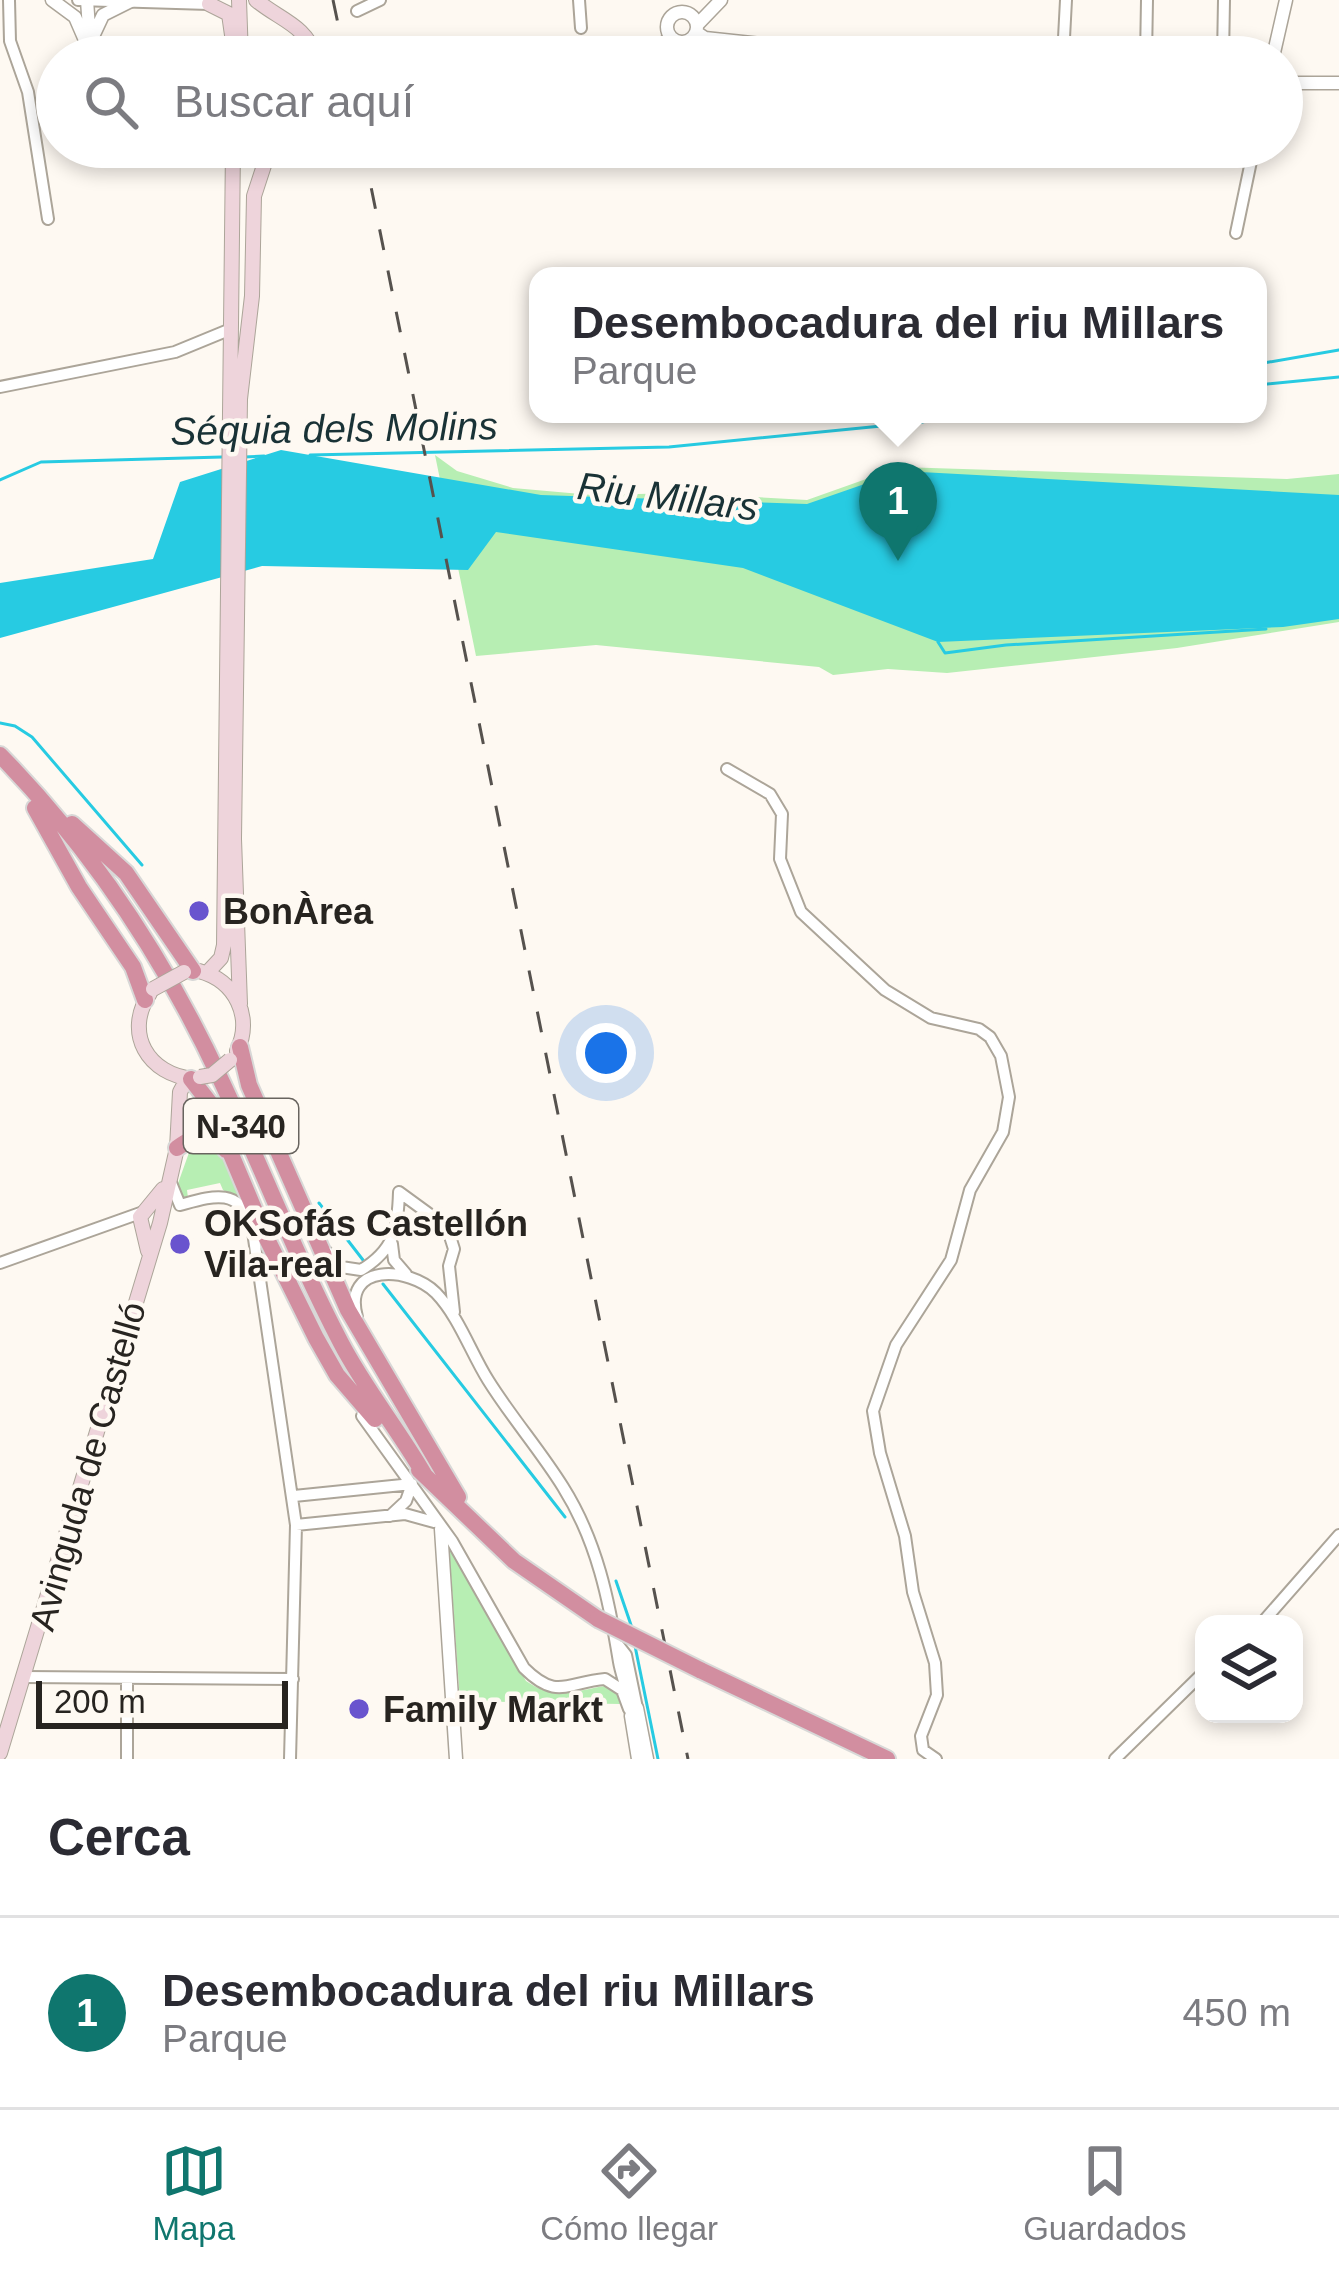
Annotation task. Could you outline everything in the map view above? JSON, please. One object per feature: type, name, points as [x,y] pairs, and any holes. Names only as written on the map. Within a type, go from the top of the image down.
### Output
[{"type":"highway","name":"N-340","points":[[0,755],[36,792],[118,899],[166,976],[219,1076],[340,1340],[418,1479],[514,1561],[598,1618],[887,1759]]},
{"type":"highway","points":[[0,766],[41,816],[149,994]]},
{"type":"highway","points":[[36,792],[126,873],[194,972]]},
{"type":"highway","points":[[235,1054],[348,1310],[469,1520]]},
{"type":"highway","points":[[193,1078],[209,1102],[265,1235],[337,1376],[412,1465],[418,1479]]},
{"type":"highway","points":[[177,1148],[194,1136],[216,1137],[240,1176]]},
{"type":"main road","points":[[236,36],[237,0]]},
{"type":"main road","points":[[256,0],[308,36]]},
{"type":"main road","points":[[213,2],[229,14],[233,36]]},
{"type":"main road","points":[[235,399],[230,329],[236,168]]},
{"type":"main road","points":[[230,723],[235,943],[244,1019],[235,1054],[212,1075],[193,1078],[161,1070],[146,1054],[138,1034],[149,994],[221,958],[224,945],[237,168]]},
{"type":"main road","points":[[235,399],[252,296],[254,196],[263,168]]},
{"type":"main road","points":[[194,972],[220,980],[240,1004]]},
{"type":"main road","name":"Avinguda de Castelló","points":[[161,1070],[178,1111]]},
{"type":"main road","name":"Avinguda de Castelló","points":[[4,1752],[149,1256],[149,1221],[170,1178],[180,1092],[193,1078]]},
{"type":"street","points":[[9,0],[10,41],[28,92],[36,143]]},
{"type":"street","points":[[52,0],[75,17],[83,36]]},
{"type":"street","points":[[87,36],[84,0],[213,2]]},
{"type":"street","points":[[357,11],[380,0]]},
{"type":"street","points":[[579,0],[580,28]]},
{"type":"street","points":[[652,36],[673,14],[698,12],[716,0]]},
{"type":"street","points":[[688,35],[716,0]]},
{"type":"street","points":[[1064,36],[1066,0]]},
{"type":"street","points":[[1147,36],[1148,0]]},
{"type":"street","points":[[1223,36],[1224,0]]},
{"type":"street","points":[[1278,36],[1286,0]]},
{"type":"street","points":[[95,36],[104,15],[131,1]]},
{"type":"street","points":[[686,12],[688,35]]},
{"type":"street","points":[[666,26],[693,36]]},
{"type":"street","points":[[684,36],[694,36]]},
{"type":"street","points":[[1303,83],[1339,83]]},
{"type":"street","points":[[40,168],[48,219]]},
{"type":"street","points":[[1236,233],[1250,168]]},
{"type":"street","points":[[0,387],[175,352],[230,329]]},
{"type":"street","points":[[727,769],[770,794],[782,814],[780,859],[801,912],[885,990],[931,1018],[979,1029],[990,1037],[1000,1056],[1009,1097],[1003,1132],[970,1190],[951,1261],[896,1345],[873,1411],[913,1592],[935,1664],[937,1694],[921,1736],[922,1750],[937,1759]]},
{"type":"street","points":[[170,1178],[172,1194],[180,1205],[220,1193],[247,1212],[265,1297],[296,1525],[290,1759]]},
{"type":"street","points":[[406,1274],[394,1260],[392,1244],[398,1228],[399,1192],[447,1227],[454,1249],[449,1266],[456,1321]]},
{"type":"street","points":[[398,1228],[412,1219],[428,1217]]},
{"type":"street","points":[[308,1218],[324,1250],[341,1267],[361,1270],[392,1244]]},
{"type":"street","points":[[0,1263],[116,1222],[149,1221]]},
{"type":"street","points":[[421,1279],[449,1266]]},
{"type":"street","points":[[359,1326],[356,1292],[364,1279],[380,1273],[421,1279],[456,1321],[478,1365],[562,1485],[586,1529],[609,1597],[619,1646],[626,1655],[643,1759]]},
{"type":"street","points":[[294,1496],[418,1479]]},
{"type":"street","points":[[389,1516],[406,1501],[418,1479]]},
{"type":"street","points":[[418,1479],[439,1526],[536,1681],[569,1689],[605,1679],[622,1690],[633,1709]]},
{"type":"street","points":[[296,1525],[417,1515],[439,1526]]},
{"type":"street","points":[[439,1526],[456,1759]]},
{"type":"street","points":[[1269,1615],[1339,1535]]},
{"type":"street","points":[[25,1677],[293,1679]]},
{"type":"street","points":[[127,1679],[127,1759]]},
{"type":"street","points":[[1114,1759],[1195,1681]]},
{"type":"green space","points":[[435,455],[457,471],[513,488],[592,495],[683,493],[807,500],[900,467],[1287,479],[1339,474],[1339,622],[1177,648],[947,673],[888,669],[833,675],[819,667],[596,645],[476,656]]},
{"type":"green space","points":[[201,1140],[221,1152],[244,1202],[223,1190],[220,1183],[187,1190],[188,1198],[182,1199],[176,1189],[191,1147]]},
{"type":"green space","points":[[449,1549],[526,1681],[555,1693],[605,1686],[617,1694],[620,1704],[460,1701]]},
{"type":"water","points":[[281,450],[541,495],[807,504],[902,471],[1339,495],[1339,619],[1283,627],[938,642],[743,568],[496,532],[468,570],[262,566],[0,638],[0,583],[153,559],[180,482]]},
{"type":"waterway","points":[[1267,362],[1339,350]]},
{"type":"waterway","name":"Séquia dels Molins","points":[[1267,384],[1339,377]]},
{"type":"waterway","name":"Séquia dels Molins","points":[[310,455],[669,447],[912,423]]},
{"type":"waterway","name":"Séquia dels Molins","points":[[244,457],[264,456]]},
{"type":"waterway","name":"Séquia dels Molins","points":[[0,480],[41,462],[222,457]]},
{"type":"waterway","points":[[938,642],[945,653],[1266,629]]},
{"type":"waterway","points":[[0,723],[32,737],[142,865]]},
{"type":"waterway","points":[[319,1203],[363,1260]]},
{"type":"waterway","points":[[383,1284],[565,1517]]},
{"type":"waterway","points":[[616,1581],[631,1625]]},
{"type":"waterway","points":[[635,1646],[658,1759]]},
{"type":"railway","points":[[333,0],[341,36]]},
{"type":"railway","points":[[367,168],[688,1759]]},
{"type":"place","name":"Desembocadura del riu Millars","points":[[898,561]]},
{"type":"place","name":"BonÀrea","points":[[199,911]]},
{"type":"place","name":"OKSofás Castellón Vila-real","points":[[180,1244]]},
{"type":"place","name":"Family Markt","points":[[359,1709]]},
{"type":"water label","name":"Riu Millars","points":[[668,496]]}]
